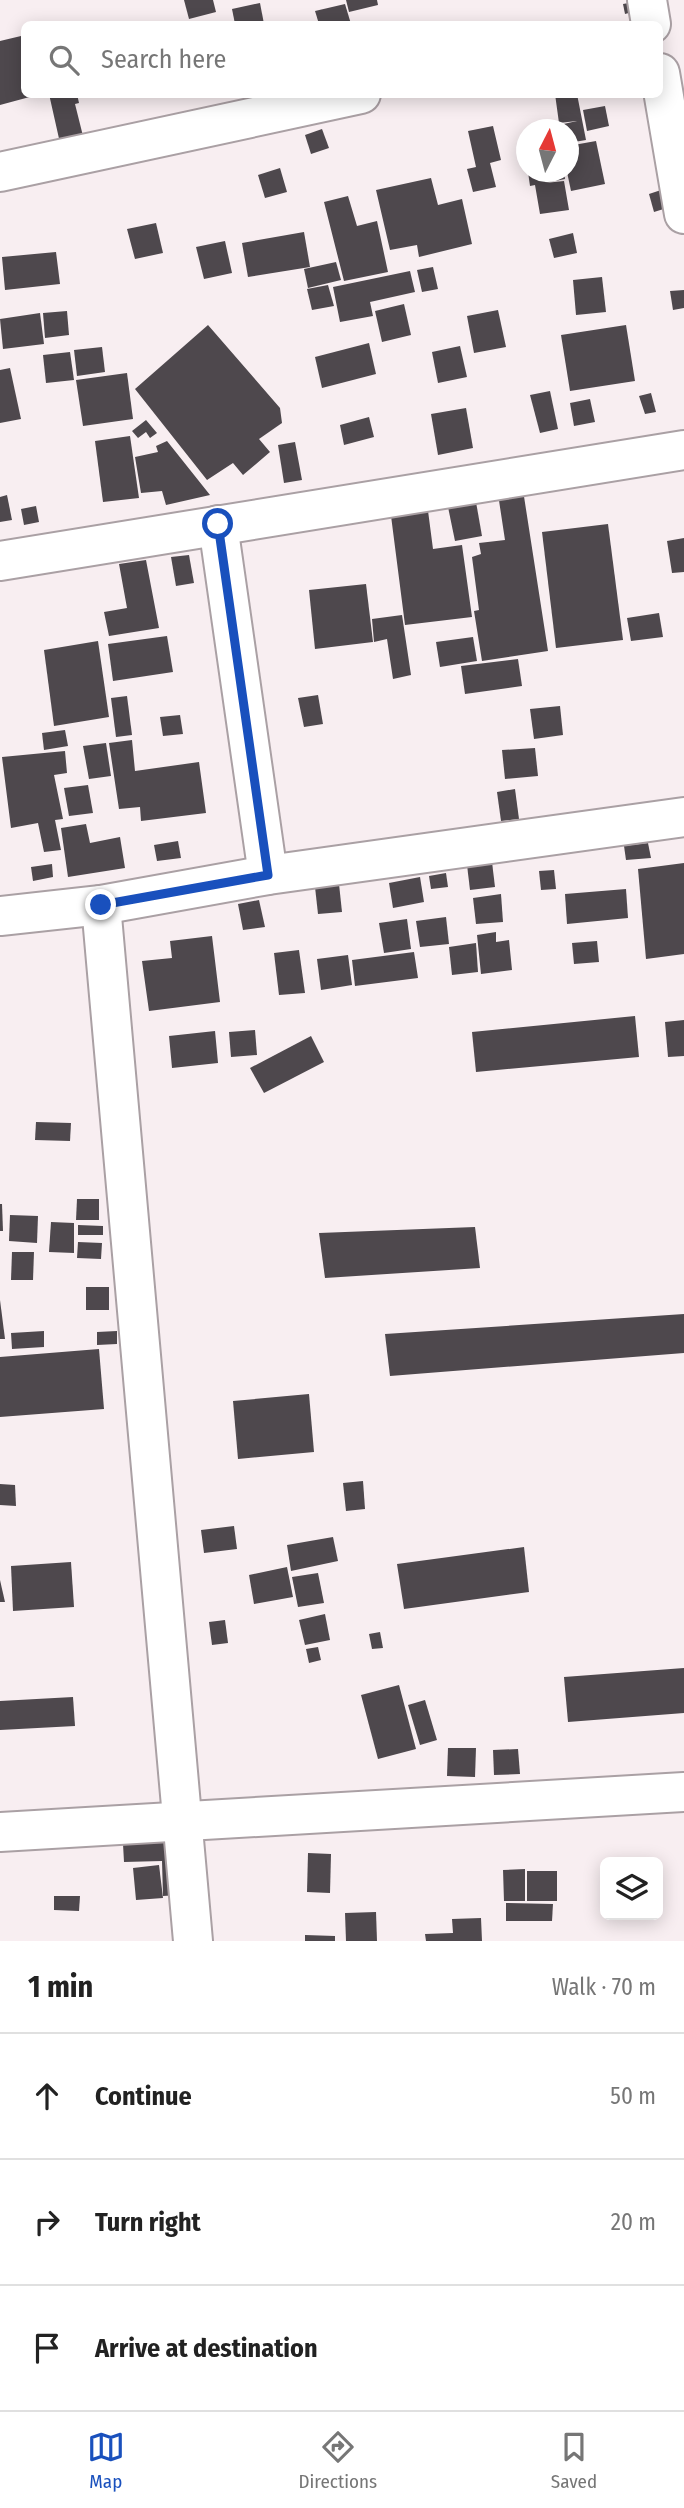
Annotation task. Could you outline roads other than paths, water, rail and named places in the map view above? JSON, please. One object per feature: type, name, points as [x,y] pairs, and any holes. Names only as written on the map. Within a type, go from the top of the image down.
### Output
[{"type":"street","points":[[647,0],[650,21]]},
{"type":"street","points":[[663,70],[684,64]]},
{"type":"street","points":[[663,89],[684,214]]},
{"type":"street","points":[[0,172],[342,98]]},
{"type":"street","points":[[0,561],[684,450]]},
{"type":"street","points":[[218,524],[268,875]]},
{"type":"street","points":[[0,916],[101,905],[268,875],[684,817]]},
{"type":"street","points":[[101,905],[193,1941]]},
{"type":"street","points":[[0,1832],[684,1793]]}]
